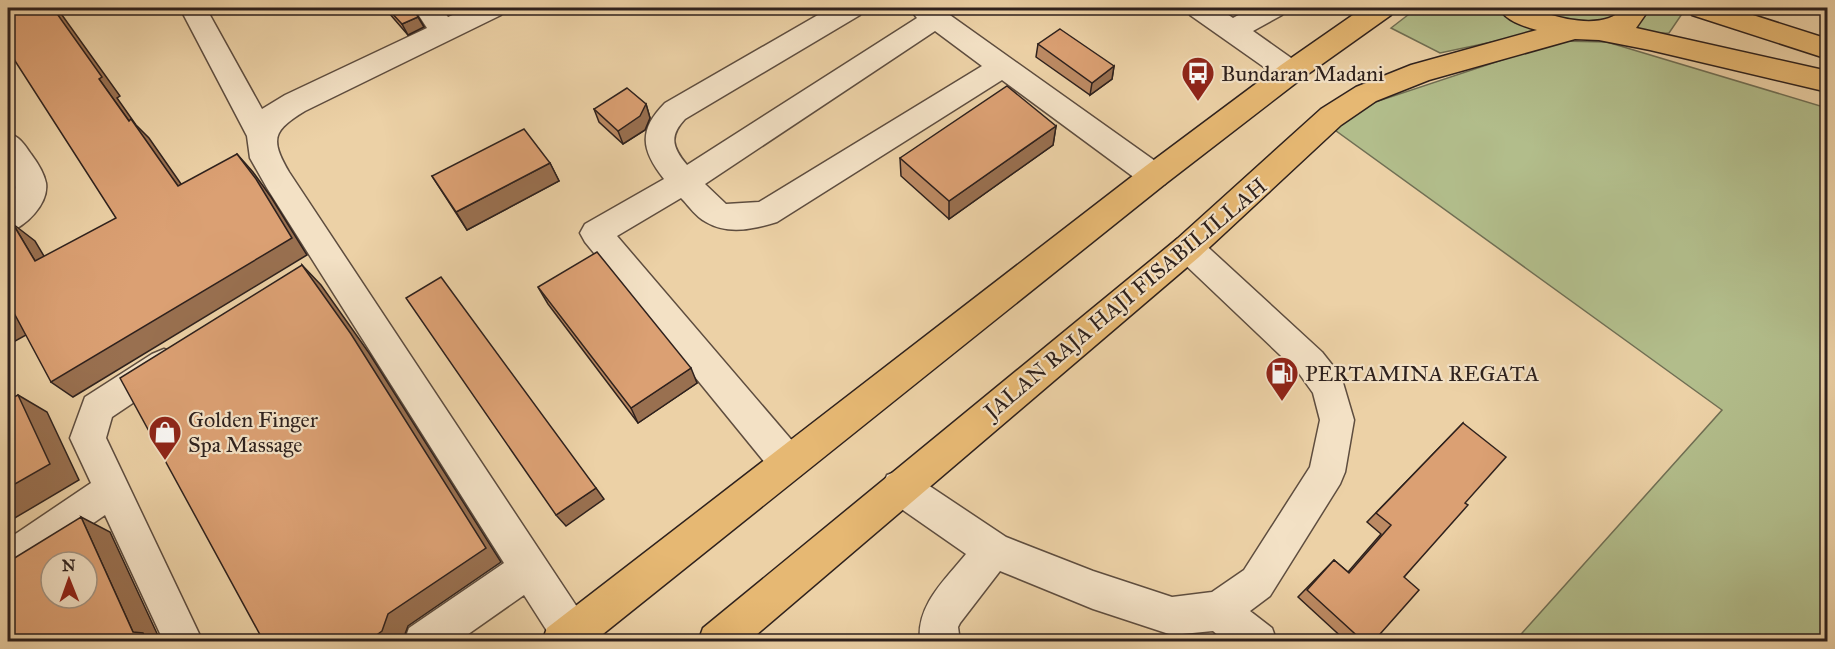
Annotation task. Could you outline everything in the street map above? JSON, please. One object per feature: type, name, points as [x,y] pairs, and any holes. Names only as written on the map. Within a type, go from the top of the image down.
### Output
[{"type":"main road","points":[[566,637],[1154,176],[1291,72],[1382,8]]},
{"type":"main road","points":[[1512,8],[1542,23],[1650,40],[1827,82]]},
{"type":"main road","name":"JALAN RAJA HAJI FISABILILLAH","points":[[717,642],[1188,248],[1331,117],[1366,94],[1421,72],[1585,30],[1621,24],[1636,12],[1637,8]]},
{"type":"main road","points":[[1702,8],[1733,14],[1827,49]]},
{"type":"street","points":[[193,8],[262,136],[265,158],[530,568],[566,637]]},
{"type":"street","points":[[427,8],[444,31]]},
{"type":"street","points":[[262,136],[272,117],[295,103],[491,8]]},
{"type":"street","points":[[850,8],[675,111],[662,121],[658,136],[659,150],[684,182],[718,215],[738,219],[766,213],[1002,67]]},
{"type":"street","points":[[1200,8],[1291,72]]},
{"type":"street","points":[[1233,30],[1272,8]]},
{"type":"street","points":[[788,463],[596,233],[684,182],[929,13],[1154,176]]},
{"type":"street","points":[[8,144],[31,179],[31,193],[20,209],[8,220]]},
{"type":"street","points":[[900,487],[993,550],[1093,590],[1169,629],[1219,611],[1257,583],[1327,472],[1337,420],[1329,387],[1310,362],[1188,248]]},
{"type":"street","points":[[300,279],[330,260]]},
{"type":"street","points":[[184,642],[88,438],[98,408],[188,349]]},
{"type":"street","points":[[8,560],[111,490]]},
{"type":"street","points":[[940,642],[938,625],[946,609],[993,550]]},
{"type":"street","points":[[423,642],[530,568]]},
{"type":"street","points":[[1219,611],[1258,642]]},
{"type":"green space","points":[[1417,8],[1686,8],[1669,33],[1530,34],[1440,53],[1391,28]]},
{"type":"green space","points":[[1559,41],[1607,42],[1827,108],[1827,641],[1515,641],[1722,410],[1321,120]]},
{"type":"building","points":[[8,8],[53,8],[102,77],[99,79],[129,121],[131,119],[178,186],[237,154],[256,179],[292,238],[51,382],[14,313],[8,317],[8,226],[13,224],[35,261],[116,218],[8,50]]},
{"type":"building","points":[[387,8],[413,8],[418,17],[402,24]]},
{"type":"building","points":[[1060,29],[1114,66],[1092,83],[1038,44]]},
{"type":"building","points":[[1007,86],[1056,126],[949,201],[900,158]]},
{"type":"building","points":[[627,88],[646,104],[640,116],[618,131],[594,109]]},
{"type":"building","points":[[524,129],[550,163],[456,212],[432,176]]},
{"type":"building","points":[[597,252],[691,368],[631,408],[538,287]]},
{"type":"building","points":[[302,265],[351,334],[486,548],[388,614],[382,631],[367,642],[264,642],[120,378]]},
{"type":"building","points":[[441,277],[596,488],[556,515],[406,298]]},
{"type":"building","points":[[18,395],[50,464],[8,488],[8,400]]},
{"type":"building","points":[[1463,423],[1506,457],[1465,503],[1468,505],[1404,577],[1419,590],[1373,642],[1364,642],[1307,590],[1334,560],[1349,573],[1391,525],[1376,513]]},
{"type":"building","points":[[81,517],[96,550],[39,550],[39,610],[99,610],[99,557],[133,632],[143,633],[147,642],[8,642],[8,562]]},
{"type":"place","name":"Bundaran Madani","points":[[1198,102]]},
{"type":"place","name":"PERTAMINA REGATA","points":[[1282,402]]},
{"type":"place","name":"Golden Finger Spa Massage","points":[[165,461]]}]
